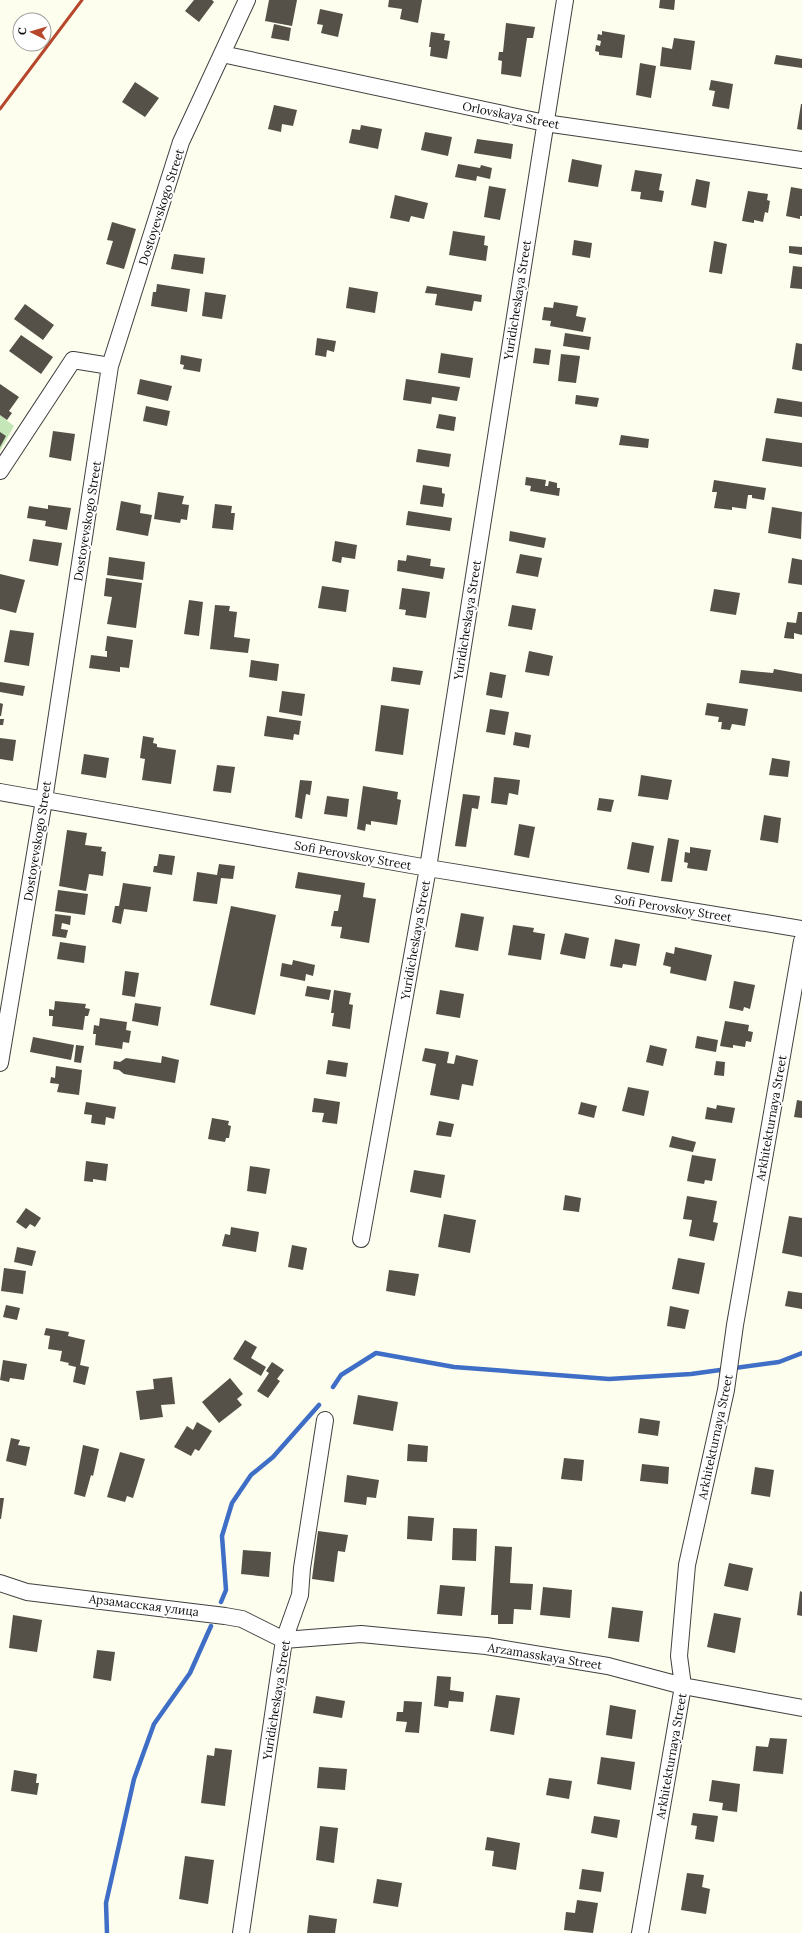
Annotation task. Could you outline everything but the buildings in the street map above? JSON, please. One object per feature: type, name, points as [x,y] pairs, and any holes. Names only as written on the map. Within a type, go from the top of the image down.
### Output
[{"type":"street","name":"Dostoyevskogo Street","points":[[0,1063],[44,800],[110,366],[181,142],[247,0]]},
{"type":"street","name":"Yuridicheskaya Street","points":[[361,1239],[428,868],[565,0]]},
{"type":"street","name":"Orlovskaya Street","points":[[222,54],[545,123],[802,160]]},
{"type":"street","points":[[0,471],[73,360],[110,366]]},
{"type":"street","name":"Sofi Perovskoy Street","points":[[0,792],[428,868],[802,929]]},
{"type":"street","name":"Arkhitekturnaya Street","points":[[640,1933],[683,1686],[679,1656],[687,1565],[726,1390],[735,1325],[802,941]]},
{"type":"street","name":"Yuridicheskaya Street","points":[[241,1933],[284,1640],[300,1595],[302,1568],[325,1420]]},
{"type":"street","name":"Арзамасская улица","points":[[0,1583],[27,1592],[242,1619],[284,1640]]},
{"type":"street","name":"Arzamasskaya Street","points":[[284,1640],[361,1634],[486,1646],[608,1666],[683,1686],[802,1708]]},
{"type":"green space","points":[[0,415],[14,426],[0,451]]},
{"type":"waterway","points":[[333,1387],[341,1375],[376,1353],[454,1367],[609,1379],[691,1374],[779,1362],[802,1353]]},
{"type":"waterway","points":[[221,1602],[226,1590],[222,1536],[232,1503],[251,1475],[273,1457],[319,1405]]},
{"type":"waterway","points":[[107,1933],[106,1903],[134,1779],[154,1724],[190,1673],[211,1626]]},
{"type":"railway","points":[[0,109],[82,0]]}]
